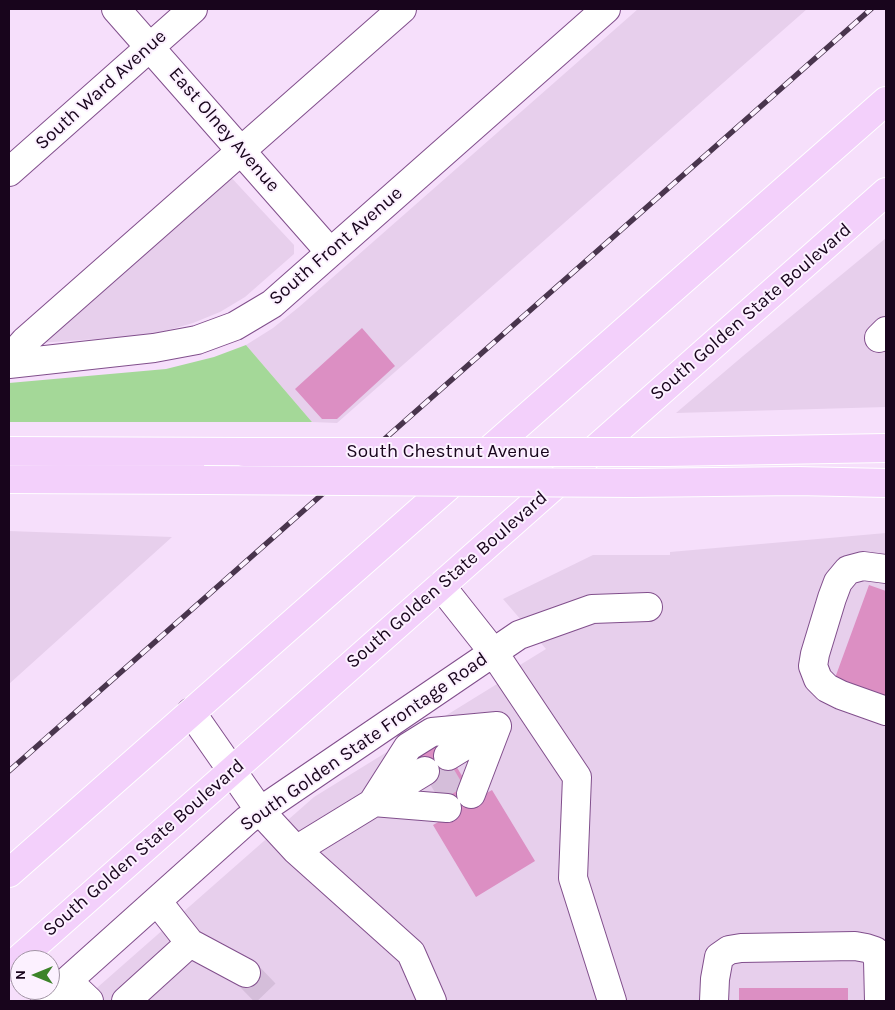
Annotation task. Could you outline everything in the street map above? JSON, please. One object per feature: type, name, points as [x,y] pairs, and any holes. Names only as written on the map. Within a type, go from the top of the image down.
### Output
[{"type":"main road","points":[[9,873],[886,101]]},
{"type":"main road","name":"South Golden State Boulevard","points":[[9,968],[886,192]]},
{"type":"main road","name":"South Chestnut Avenue","points":[[9,451],[666,452],[886,448]]},
{"type":"main road","name":"South Chestnut Avenue","points":[[9,478],[886,483]]},
{"type":"street","name":"East Olney Avenue","points":[[116,9],[330,252]]},
{"type":"street","name":"South Ward Avenue","points":[[9,172],[193,9]]},
{"type":"street","points":[[9,359],[25,340],[402,9]]},
{"type":"street","name":"South Front Avenue","points":[[9,364],[154,348],[197,340],[235,326],[272,304],[606,9]]},
{"type":"street","points":[[886,569],[863,566],[848,570],[838,582],[815,654],[813,666],[818,679],[827,688],[886,711]]},
{"type":"street","points":[[441,586],[494,653],[577,776],[574,878],[612,1001]]},
{"type":"street","name":"South Golden State Frontage Road","points":[[45,1001],[247,820],[519,636],[592,609],[648,607]]},
{"type":"street","points":[[460,774],[497,726],[529,706]]},
{"type":"street","points":[[190,712],[260,811],[296,850],[411,953],[432,1001]]},
{"type":"street","points":[[374,802],[408,747],[432,732],[497,726]]},
{"type":"street","points":[[296,850],[374,802],[435,789]]},
{"type":"street","points":[[157,901],[190,943],[246,973]]},
{"type":"street","points":[[126,1001],[190,943]]},
{"type":"street","points":[[714,1001],[719,957],[729,950],[741,948],[855,946],[866,948],[880,947],[878,961],[879,1001]]},
{"type":"street","points":[[68,981],[89,1001]]},
{"type":"shaded area","points":[[638,9],[807,9],[337,423],[312,422],[246,345],[273,328],[299,307]]},
{"type":"shaded area","points":[[227,173],[294,245],[294,254],[245,297],[220,312],[193,323],[139,336],[39,343]]},
{"type":"shaded area","points":[[886,238],[886,407],[676,413],[743,356]]},
{"type":"shaded area","points":[[9,531],[172,537],[9,684]]},
{"type":"shaded area","points":[[886,533],[886,1001],[82,1001],[314,797],[497,684],[520,665],[546,649],[503,599],[593,555],[670,555],[670,552]]},
{"type":"green space","points":[[246,345],[312,422],[9,422],[9,383],[166,369],[214,357]]},
{"type":"building","points":[[362,328],[395,366],[337,419],[322,419],[295,389]]},
{"type":"building","points":[[869,585],[886,591],[886,697],[835,678]]},
{"type":"building","points":[[438,736],[476,799],[492,790],[535,861],[476,897],[433,825],[451,815],[413,751]]},
{"type":"building","points":[[739,988],[848,988],[848,1001],[739,1001]]},
{"type":"tunnel","points":[[433,789],[460,773]]},
{"type":"tunnel","points":[[246,973],[273,1001]]},
{"type":"railway","points":[[9,771],[871,9]]}]
